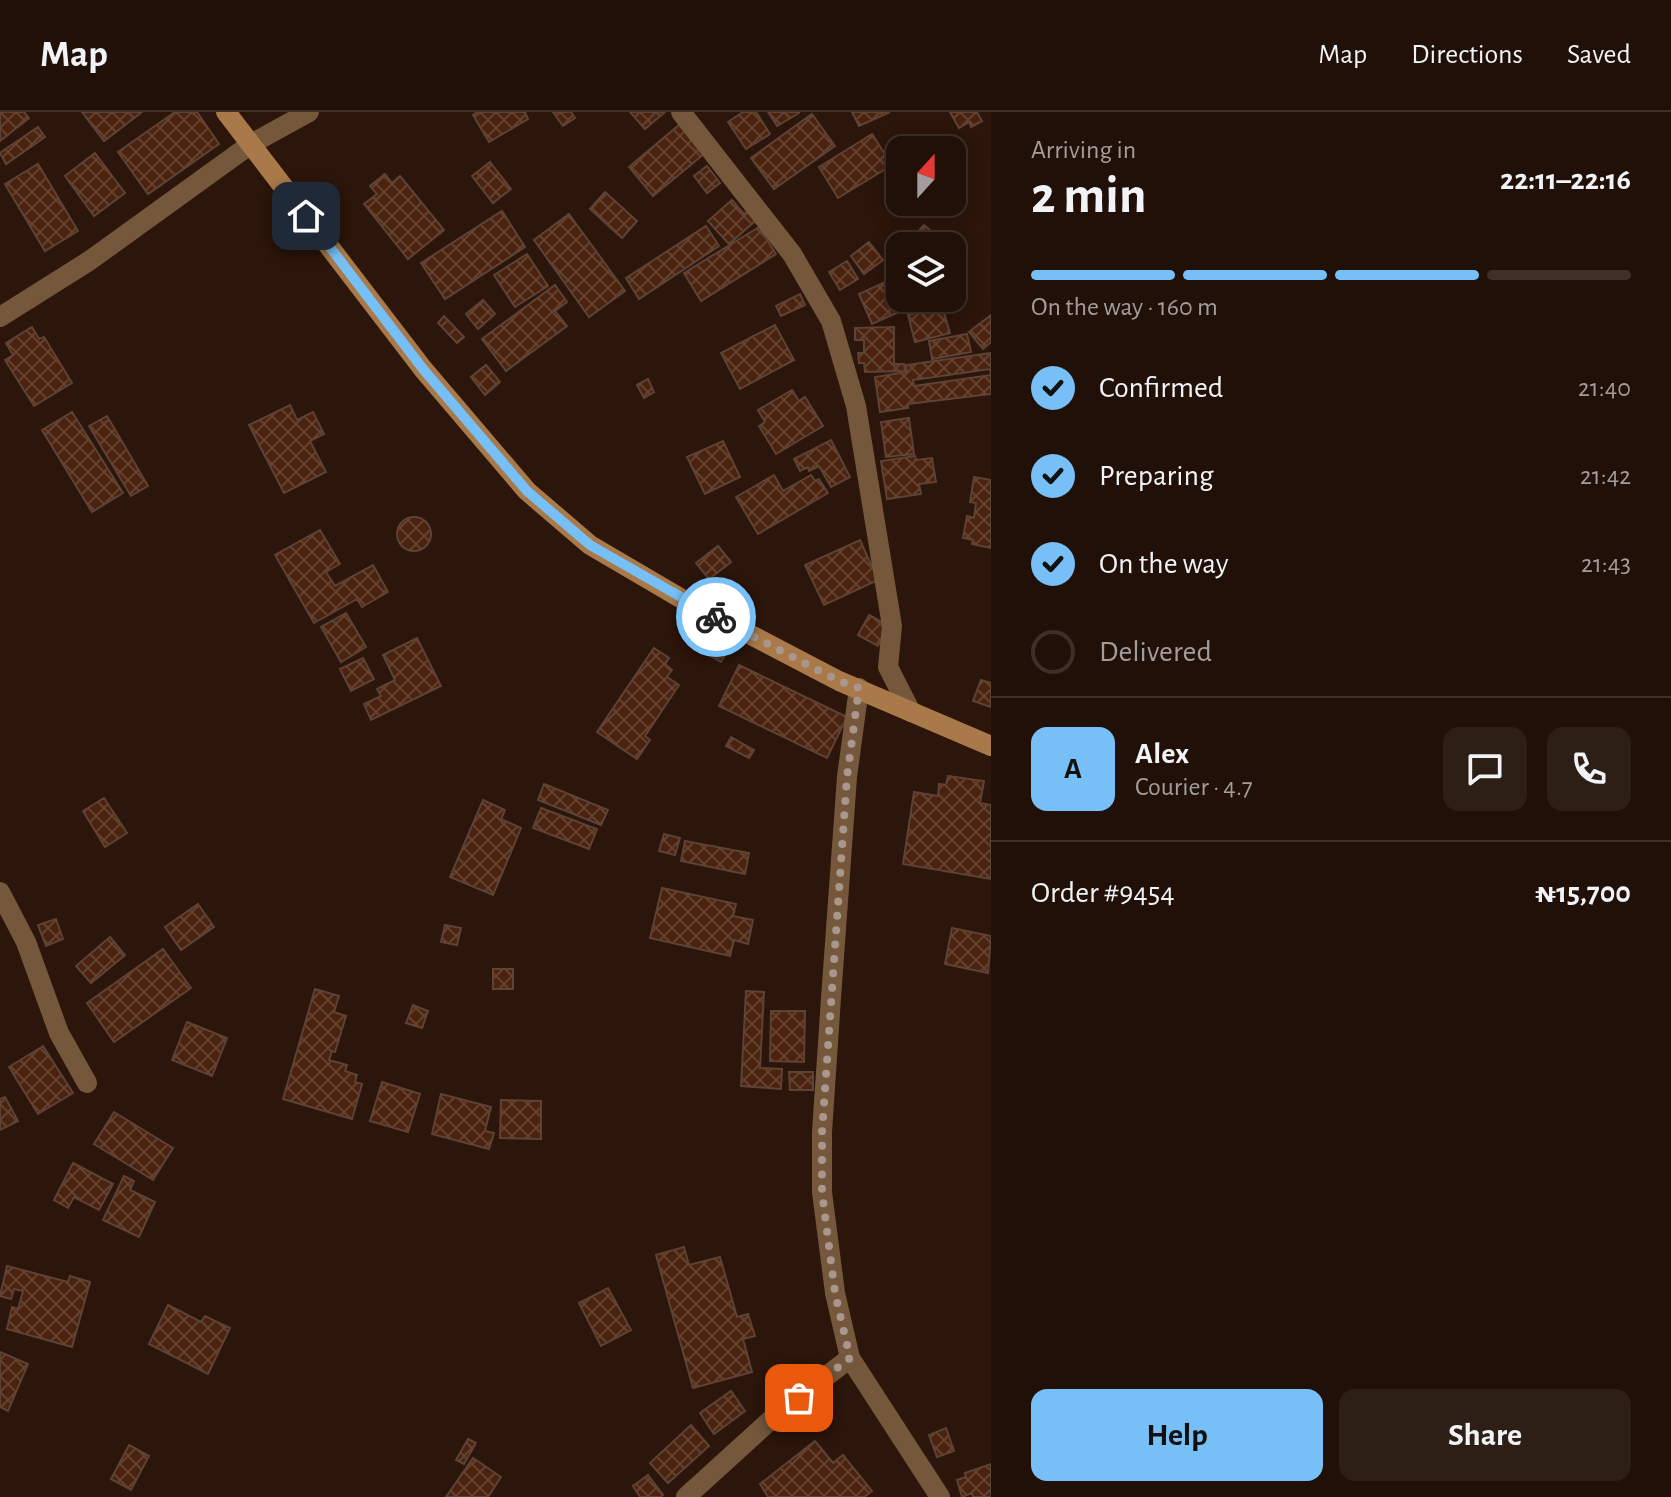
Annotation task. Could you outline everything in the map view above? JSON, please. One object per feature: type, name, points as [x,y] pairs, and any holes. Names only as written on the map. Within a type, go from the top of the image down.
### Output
[{"type":"street","points":[[226,112],[423,369],[527,491],[590,545],[682,599],[839,681],[991,746]]},
{"type":"street","points":[[0,317],[89,261],[251,144],[309,112]]},
{"type":"street","points":[[681,112],[792,254],[831,321],[856,406],[892,626],[888,667],[911,712]]},
{"type":"street","points":[[859,688],[847,777],[822,1132],[822,1192],[835,1293],[850,1358],[940,1497]]},
{"type":"street","points":[[0,892],[26,942],[59,1033],[87,1083]]},
{"type":"street","points":[[686,1497],[776,1415],[850,1358]]},
{"type":"building","points":[[0,112],[24,112],[29,118],[0,141]]},
{"type":"building","points":[[82,112],[142,112],[104,141]]},
{"type":"building","points":[[175,112],[197,112],[219,144],[148,194],[118,152]]},
{"type":"building","points":[[477,112],[525,112],[528,119],[489,142],[473,115]]},
{"type":"building","points":[[553,112],[571,112],[575,118],[563,126]]},
{"type":"building","points":[[630,112],[665,112],[645,129]]},
{"type":"building","points":[[743,112],[756,112],[770,134],[746,149],[728,122]]},
{"type":"building","points":[[768,112],[799,112],[799,113],[777,126]]},
{"type":"building","points":[[852,112],[890,112],[859,126]]},
{"type":"building","points":[[950,112],[977,112],[982,121],[971,127],[969,122],[959,128]]},
{"type":"building","points":[[812,114],[835,146],[774,189],[751,158]]},
{"type":"building","points":[[679,125],[704,154],[653,196],[629,167]]},
{"type":"building","points":[[38,127],[45,137],[6,164],[0,153]]},
{"type":"building","points":[[872,134],[886,156],[886,169],[838,198],[819,167]]},
{"type":"building","points":[[95,153],[125,193],[94,216],[65,176]]},
{"type":"building","points":[[490,162],[511,189],[493,203],[472,176]]},
{"type":"building","points":[[38,164],[78,231],[45,251],[5,184]]},
{"type":"building","points":[[707,166],[720,183],[707,193],[694,176]]},
{"type":"building","points":[[385,174],[392,183],[400,176],[444,230],[408,259],[364,204],[377,194],[370,186]]},
{"type":"building","points":[[605,192],[637,221],[622,238],[590,209]]},
{"type":"building","points":[[732,200],[744,214],[753,207],[761,216],[729,244],[708,221]]},
{"type":"building","points":[[502,211],[525,247],[445,299],[421,263]]},
{"type":"building","points":[[569,214],[625,291],[589,317],[534,240]]},
{"type":"building","points":[[924,225],[932,232],[918,232]]},
{"type":"building","points":[[706,226],[719,246],[639,299],[626,278]]},
{"type":"building","points":[[759,227],[776,254],[701,301],[684,273]]},
{"type":"building","points":[[869,242],[883,260],[864,274],[851,256]]},
{"type":"building","points":[[527,254],[548,286],[515,307],[494,275]]},
{"type":"building","points":[[847,261],[858,279],[840,290],[829,272]]},
{"type":"building","points":[[885,282],[886,312],[899,312],[872,324],[859,294]]},
{"type":"building","points":[[555,285],[567,302],[555,311],[567,326],[506,371],[482,339]]},
{"type":"building","points":[[800,294],[805,305],[781,316],[776,306]]},
{"type":"building","points":[[483,300],[495,314],[478,329],[466,314]]},
{"type":"building","points":[[944,312],[950,333],[915,342],[908,315]]},
{"type":"building","points":[[991,315],[991,342],[983,349],[969,332]]},
{"type":"building","points":[[444,316],[464,337],[457,343],[438,323]]},
{"type":"building","points":[[775,325],[794,360],[740,389],[721,353]]},
{"type":"building","points":[[32,327],[39,339],[44,337],[72,383],[34,406],[5,360],[13,355],[6,343]]},
{"type":"building","points":[[894,327],[894,364],[904,364],[905,371],[865,372],[864,363],[859,363],[858,353],[864,353],[864,340],[855,340],[855,328]]},
{"type":"building","points":[[967,334],[971,352],[932,359],[929,341]]},
{"type":"building","points":[[991,353],[991,374],[990,369],[913,380],[914,386],[991,375],[991,394],[908,404],[908,408],[880,412],[875,377],[907,372],[906,365]]},
{"type":"building","points":[[486,365],[500,382],[485,395],[471,377]]},
{"type":"building","points":[[648,379],[654,392],[644,398],[637,385]]},
{"type":"building","points":[[792,390],[799,401],[805,397],[823,426],[776,454],[759,426],[765,422],[758,410]]},
{"type":"building","points":[[290,405],[297,420],[313,412],[324,434],[310,441],[326,472],[284,493],[249,425]]},
{"type":"building","points":[[72,412],[123,493],[92,512],[42,430]]},
{"type":"building","points":[[107,416],[148,486],[131,496],[89,426]]},
{"type":"building","points":[[909,418],[914,454],[886,457],[881,422]]},
{"type":"building","points":[[831,440],[850,477],[831,487],[819,466],[800,471],[794,459]]},
{"type":"building","points":[[723,441],[740,477],[705,494],[687,457]]},
{"type":"building","points":[[915,456],[916,460],[932,458],[936,482],[919,484],[921,494],[887,499],[881,461]]},
{"type":"building","points":[[774,475],[783,491],[811,475],[815,481],[819,479],[828,493],[758,534],[736,497]]},
{"type":"building","points":[[974,477],[991,480],[991,548],[972,544],[973,540],[963,538],[967,516],[974,518],[976,503],[970,502]]},
{"type":"building","points":[[414,517],[426,522],[431,534],[426,546],[414,551],[402,546],[397,534],[402,522]]},
{"type":"building","points":[[320,530],[340,564],[326,572],[335,586],[373,565],[388,592],[362,607],[357,599],[314,623],[275,555]]},
{"type":"building","points":[[860,540],[878,580],[824,605],[805,565]]},
{"type":"building","points":[[718,546],[731,562],[709,579],[696,563]]},
{"type":"building","points":[[346,613],[366,647],[341,662],[321,627]]},
{"type":"building","points":[[869,615],[889,626],[878,646],[858,635]]},
{"type":"building","points":[[713,634],[731,645],[721,662],[703,652]]},
{"type":"building","points":[[417,638],[441,686],[371,720],[364,704],[381,696],[377,689],[395,680],[383,655]]},
{"type":"building","points":[[654,648],[669,658],[665,664],[672,670],[667,677],[679,685],[645,736],[650,740],[637,759],[597,732]]},
{"type":"building","points":[[363,658],[374,679],[351,691],[340,669]]},
{"type":"building","points":[[739,665],[847,717],[827,758],[719,706]]},
{"type":"building","points":[[981,680],[991,683],[991,707],[973,701]]},
{"type":"building","points":[[731,737],[754,750],[749,758],[726,746]]},
{"type":"building","points":[[948,776],[984,781],[980,803],[991,805],[991,879],[903,864],[914,792],[938,796],[939,784],[946,785]]},
{"type":"building","points":[[544,784],[608,810],[601,825],[538,800]]},
{"type":"building","points":[[104,798],[127,833],[105,847],[83,811]]},
{"type":"building","points":[[483,800],[505,810],[501,819],[521,828],[493,895],[450,877]]},
{"type":"building","points":[[541,808],[597,829],[589,849],[533,828]]},
{"type":"building","points":[[664,834],[680,838],[675,855],[659,851]]},
{"type":"building","points":[[685,841],[749,853],[745,874],[681,861]]},
{"type":"building","points":[[662,888],[736,904],[733,916],[753,920],[748,944],[734,940],[730,956],[650,938]]},
{"type":"building","points":[[198,904],[214,927],[181,950],[165,927]]},
{"type":"building","points":[[56,919],[63,939],[46,946],[38,925]]},
{"type":"building","points":[[445,925],[461,928],[457,945],[441,942]]},
{"type":"building","points":[[952,928],[991,936],[988,973],[945,964]]},
{"type":"building","points":[[110,937],[125,955],[91,983],[76,966]]},
{"type":"building","points":[[163,949],[191,988],[114,1042],[87,1003]]},
{"type":"building","points":[[493,969],[513,969],[513,989],[493,989]]},
{"type":"building","points":[[315,989],[339,996],[334,1012],[346,1016],[335,1052],[332,1051],[329,1060],[347,1065],[345,1071],[357,1075],[355,1082],[362,1084],[352,1119],[283,1099]]},
{"type":"building","points":[[746,991],[764,992],[760,1068],[782,1069],[781,1089],[741,1086]]},
{"type":"building","points":[[413,1005],[428,1011],[422,1028],[406,1023]]},
{"type":"building","points":[[771,1011],[805,1011],[804,1062],[770,1061]]},
{"type":"building","points":[[187,1022],[227,1038],[212,1076],[172,1060]]},
{"type":"building","points":[[43,1046],[73,1093],[38,1114],[9,1067]]},
{"type":"building","points":[[789,1072],[813,1072],[813,1090],[790,1090]]},
{"type":"building","points":[[382,1082],[420,1094],[408,1132],[370,1121]]},
{"type":"building","points":[[441,1094],[491,1107],[485,1131],[494,1133],[489,1149],[432,1134]]},
{"type":"building","points":[[5,1097],[18,1121],[0,1130],[0,1099]]},
{"type":"building","points":[[501,1100],[541,1101],[541,1139],[500,1138]]},
{"type":"building","points":[[114,1112],[173,1148],[153,1180],[94,1144]]},
{"type":"building","points":[[73,1163],[113,1184],[99,1210],[74,1197],[68,1208],[54,1200]]},
{"type":"building","points":[[124,1176],[134,1181],[130,1190],[155,1202],[139,1237],[103,1220]]},
{"type":"building","points":[[684,1247],[689,1265],[720,1257],[737,1317],[748,1314],[755,1336],[743,1339],[752,1372],[693,1388],[656,1255]]},
{"type":"building","points":[[7,1266],[68,1282],[70,1276],[90,1282],[72,1347],[7,1329],[12,1307],[18,1309],[23,1291],[14,1289],[11,1299],[0,1296]]},
{"type":"building","points":[[608,1288],[631,1330],[601,1346],[579,1303]]},
{"type":"building","points":[[168,1305],[201,1322],[205,1316],[230,1328],[208,1374],[149,1344]]},
{"type":"building","points":[[0,1352],[28,1364],[8,1411],[0,1407]]},
{"type":"building","points":[[731,1391],[745,1411],[714,1434],[700,1413]]},
{"type":"building","points":[[691,1425],[709,1446],[668,1483],[650,1463]]},
{"type":"building","points":[[946,1428],[954,1451],[937,1457],[929,1435]]},
{"type":"building","points":[[468,1439],[476,1443],[464,1464],[456,1460]]},
{"type":"building","points":[[815,1441],[833,1463],[843,1455],[872,1491],[864,1497],[768,1497],[760,1484]]},
{"type":"building","points":[[129,1445],[149,1456],[131,1490],[111,1479]]},
{"type":"building","points":[[473,1458],[501,1477],[488,1497],[446,1497]]},
{"type":"building","points":[[991,1464],[991,1497],[973,1497],[972,1493],[962,1497],[957,1480],[966,1477],[965,1473]]},
{"type":"building","points":[[648,1475],[663,1495],[661,1497],[640,1497],[633,1486]]},
{"type":"way so far","points":[[716,617],[839,681],[859,688],[847,777],[822,1132],[822,1192],[835,1293],[850,1358],[799,1398]]},
{"type":"route","points":[[306,216],[423,369],[527,491],[590,545],[716,617]]}]
